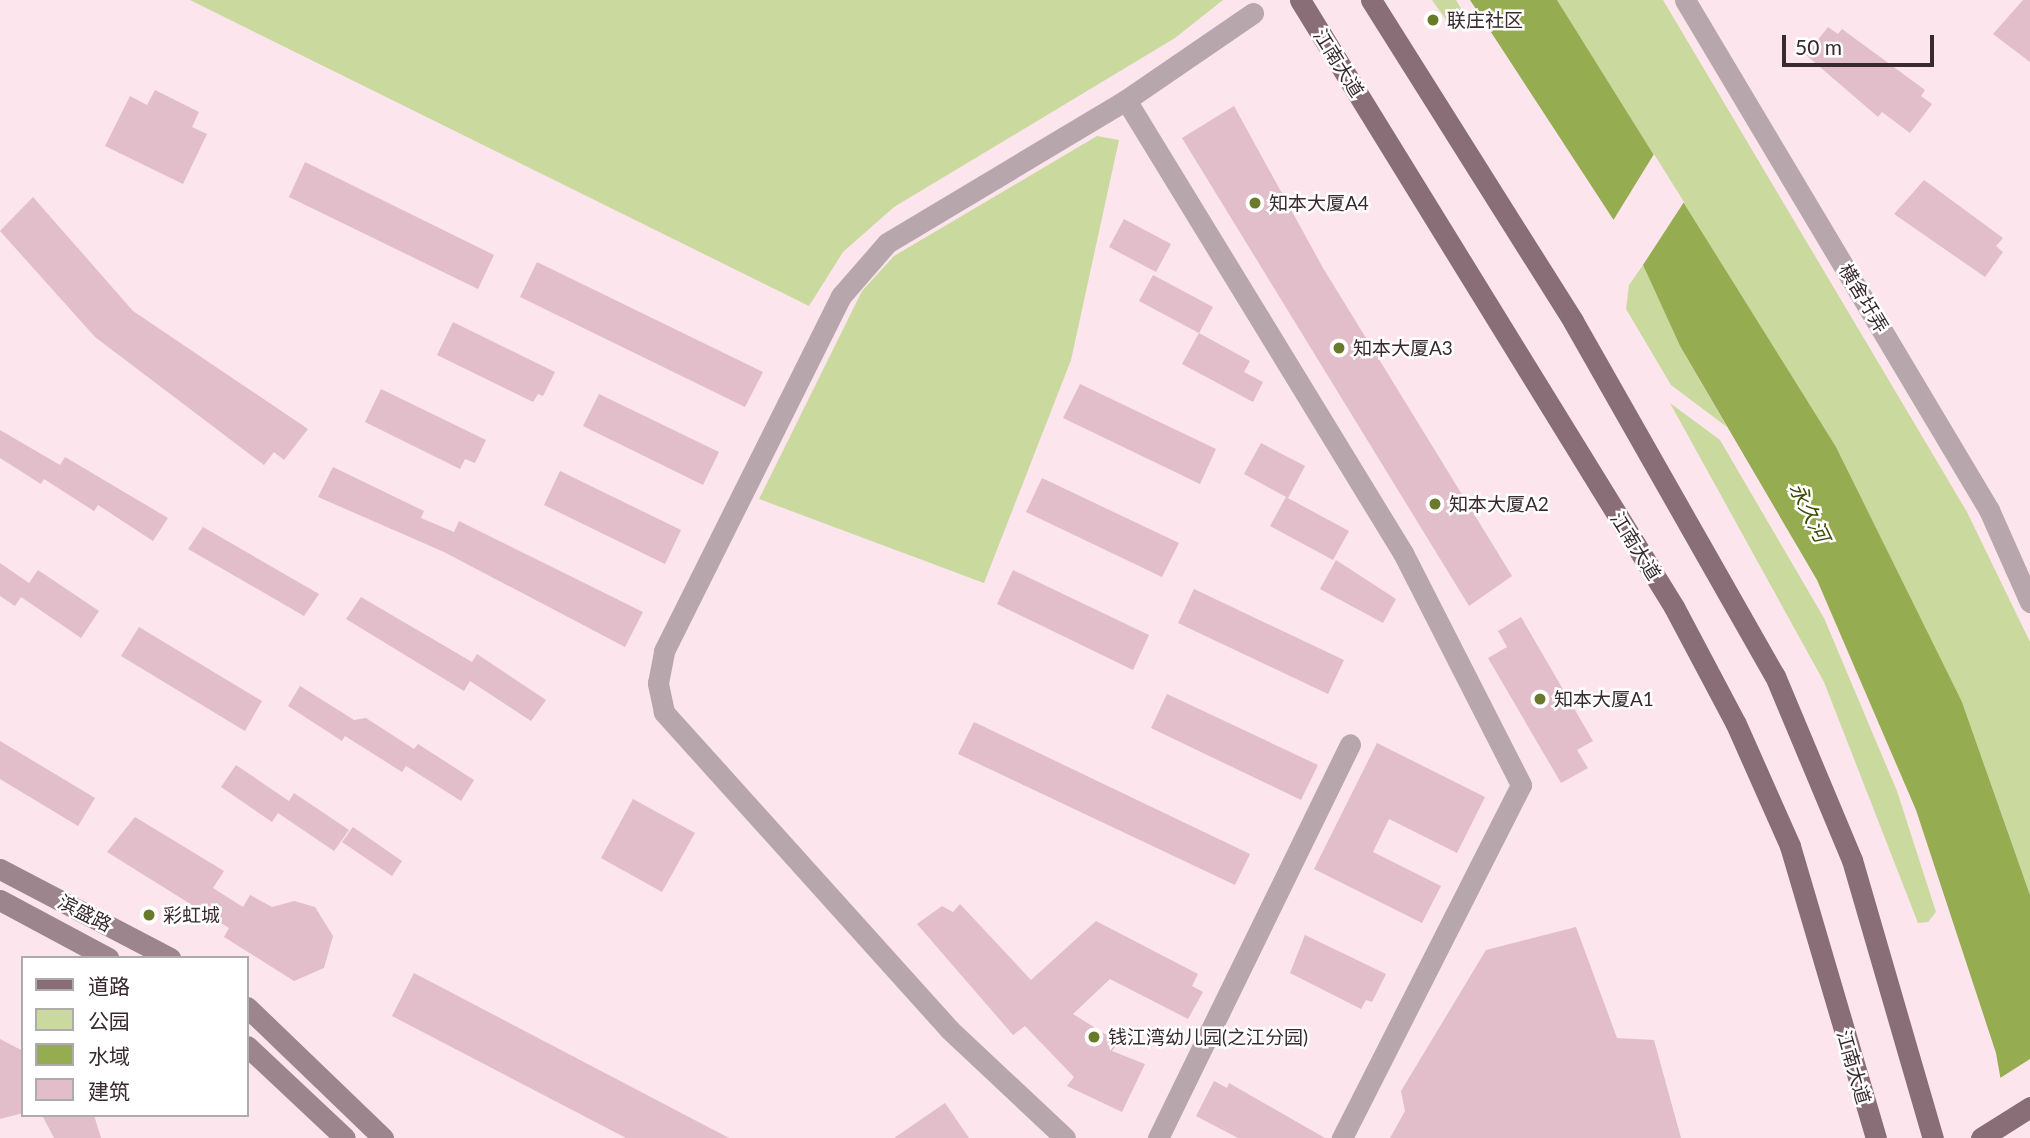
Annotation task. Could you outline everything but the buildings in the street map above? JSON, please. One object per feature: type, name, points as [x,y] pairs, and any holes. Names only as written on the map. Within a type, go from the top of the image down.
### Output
[{"type":"main road","name":"江南大道","points":[[1300,0],[1674,607],[1736,724],[1790,846],[1876,1138]]},
{"type":"main road","points":[[1371,0],[1573,321],[1775,676],[1852,860],[1933,1138]]},
{"type":"main road","name":"滨盛路","points":[[0,869],[166,956]]},
{"type":"main road","name":"滨盛路","points":[[0,900],[104,956]]},
{"type":"main road","points":[[248,1008],[383,1138]]},
{"type":"main road","points":[[248,1047],[345,1138]]},
{"type":"main road","points":[[1989,1133],[2030,1107]]},
{"type":"street","name":"横舍圩弄","points":[[1685,0],[1989,510],[2030,602]]},
{"type":"street","points":[[1065,1138],[950,1030],[664,712],[658,683],[664,651],[841,296],[887,243],[1126,100],[1253,13]]},
{"type":"street","points":[[1126,100],[1402,553],[1521,785],[1342,1138]]},
{"type":"street","points":[[1158,1138],[1350,744]]},
{"type":"green space","points":[[190,0],[1223,0],[1175,38],[894,207],[843,252],[809,306]]},
{"type":"green space","points":[[1432,0],[1456,0],[1463,12],[1447,21]]},
{"type":"green space","points":[[1557,0],[1663,0],[1967,512],[2030,642],[2030,895],[1962,702]]},
{"type":"green space","points":[[1097,136],[1119,140],[1071,360],[984,583],[759,499],[862,291],[894,256]]},
{"type":"green space","points":[[1643,265],[1680,346],[1727,427],[1671,385],[1626,309],[1629,285]]},
{"type":"green space","points":[[1670,403],[1720,440],[1824,618],[1897,791],[1936,912],[1928,922],[1918,923],[1824,682]]},
{"type":"water","name":"永久河","points":[[1470,0],[1557,0],[1836,447],[1962,702],[2030,895],[2030,1138],[2011,1138],[1996,1053],[1916,810],[1817,580],[1680,346],[1643,265]]},
{"type":"pier","points":[[1654,154],[1684,202],[1641,268],[1611,224]]},
{"type":"pier","points":[[2030,1059],[2030,1138],[2007,1138],[1997,1080]]},
{"type":"place","name":"联庄社区","points":[[1433,20]]},
{"type":"place","name":"知本大厦A4","points":[[1255,203]]},
{"type":"place","name":"知本大厦A3","points":[[1339,348]]},
{"type":"place","name":"知本大厦A2","points":[[1435,504]]},
{"type":"place","name":"知本大厦A1","points":[[1540,699]]},
{"type":"place","name":"彩虹城","points":[[149,915]]},
{"type":"place","name":"钱江湾幼儿园(之江分园)","points":[[1094,1037]]}]
